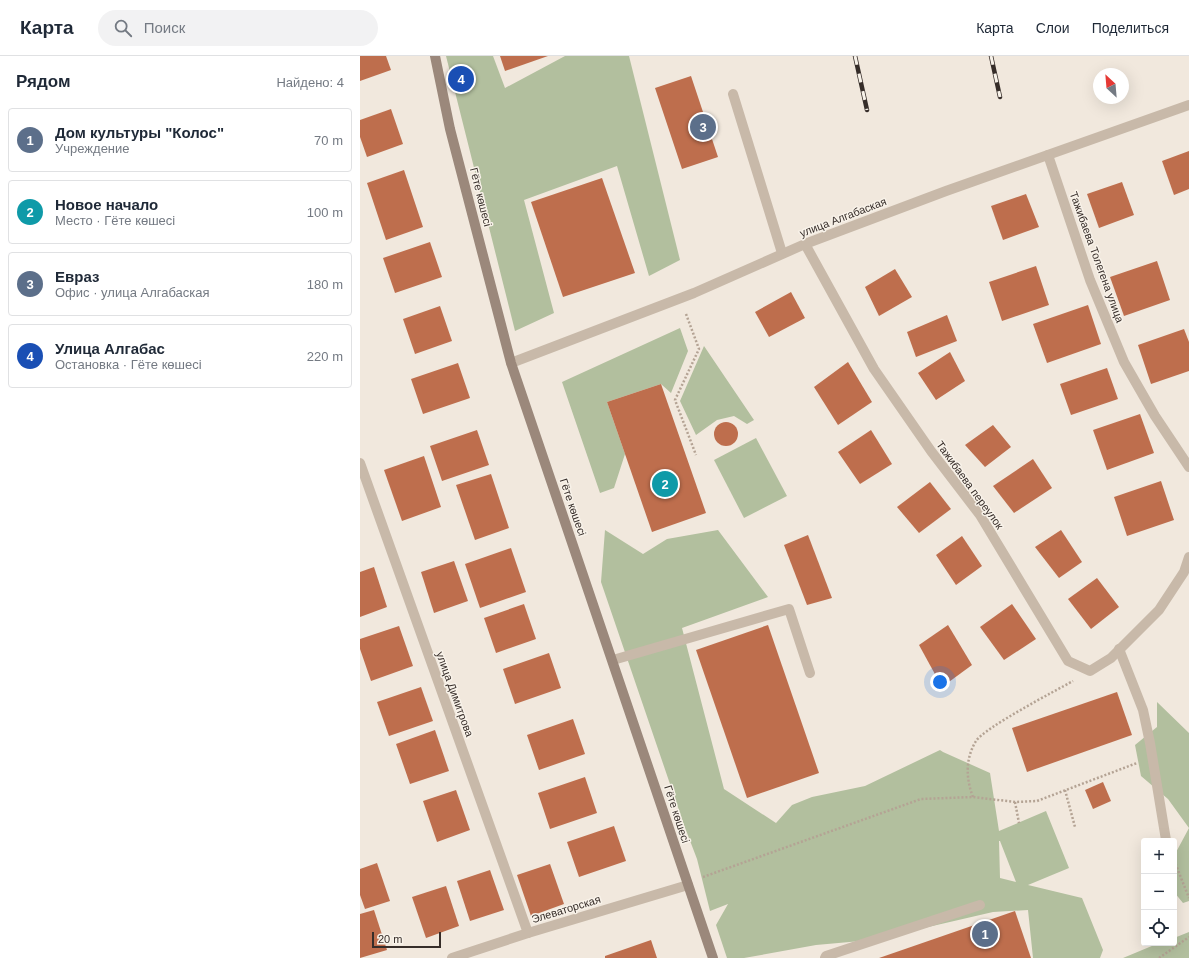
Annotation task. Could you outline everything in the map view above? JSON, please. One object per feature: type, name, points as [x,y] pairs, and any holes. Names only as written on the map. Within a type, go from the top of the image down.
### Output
[{"type":"main road","name":"Гёте көшесі","points":[[435,56],[450,129],[511,363],[713,958]]},
{"type":"street","points":[[732,94],[782,253]]},
{"type":"street","name":"улица Алгабаская","points":[[511,363],[680,299],[805,244],[1189,105]]},
{"type":"street","name":"Тажибаева Толегена улица","points":[[1048,155],[1090,280],[1124,362],[1155,416],[1189,467]]},
{"type":"street","name":"Тажибаева переулок","points":[[805,244],[874,369],[931,451],[980,515],[1068,661],[1090,671]]},
{"type":"street","name":"улица Димитрова","points":[[360,463],[528,933]]},
{"type":"street","points":[[1090,671],[1111,658],[1159,610],[1184,572],[1189,557]]},
{"type":"street","points":[[613,660],[789,609],[810,673]]},
{"type":"street","points":[[1119,649],[1143,710],[1153,757],[1166,838]]},
{"type":"street","name":"Элеваторская","points":[[452,958],[528,933],[688,885]]},
{"type":"street","points":[[825,958],[826,956],[980,905]]},
{"type":"path","points":[[680,299],[699,349],[675,400],[696,455]]},
{"type":"path","points":[[973,797],[968,783],[968,758],[976,740],[996,725],[1090,671]]},
{"type":"path","points":[[688,885],[712,873],[921,799],[973,797],[1014,802],[1037,801],[1153,757]]},
{"type":"path","points":[[1065,790],[1075,827]]},
{"type":"path","points":[[1014,802],[1019,823]]},
{"type":"path","points":[[1177,868],[1189,898]]},
{"type":"path","points":[[1159,958],[1189,937]]},
{"type":"green space","points":[[446,56],[493,56],[505,88],[565,56],[629,56],[680,260],[649,276],[617,166],[524,200],[554,313],[515,331]]},
{"type":"green space","points":[[680,328],[688,351],[671,393],[661,384],[607,402],[625,454],[614,488],[600,493],[562,382]]},
{"type":"green space","points":[[704,346],[754,420],[747,424],[734,416],[717,420],[696,435],[680,401]]},
{"type":"green space","points":[[756,438],[787,496],[744,518],[714,460]]},
{"type":"green space","points":[[605,530],[643,554],[667,539],[718,530],[768,597],[682,628],[724,789],[776,823],[792,805],[812,797],[865,786],[940,750],[990,773],[999,831],[1046,811],[1069,868],[1028,885],[1082,898],[1103,950],[1100,958],[1033,958],[1028,910],[993,912],[872,940],[816,945],[744,958],[727,958],[716,925],[728,904],[710,911],[697,859],[601,582]],"holes":[[[1000,841],[1016,882],[1000,878]]]},
{"type":"green space","points":[[1157,702],[1189,733],[1189,828],[1168,799],[1141,776],[1135,745],[1157,727]]},
{"type":"green space","points":[[1189,828],[1189,901],[1183,903],[1177,896],[1177,850]]},
{"type":"green space","points":[[1189,932],[1189,958],[1123,958],[1152,946],[1177,946],[1177,937]]},
{"type":"building","points":[[360,56],[386,56],[391,70],[360,81]]},
{"type":"building","points":[[500,56],[548,56],[505,71]]},
{"type":"building","points":[[691,76],[718,157],[682,169],[655,88]]},
{"type":"building","points":[[391,109],[403,144],[367,157],[360,137],[360,120]]},
{"type":"building","points":[[1189,151],[1189,189],[1174,195],[1162,161]]},
{"type":"building","points":[[404,170],[423,227],[386,240],[367,183]]},
{"type":"building","points":[[602,178],[635,273],[563,297],[531,202]]},
{"type":"building","points":[[1122,182],[1134,215],[1099,228],[1087,194]]},
{"type":"building","points":[[1026,194],[1039,227],[1003,240],[991,206]]},
{"type":"building","points":[[430,242],[442,277],[395,293],[383,258]]},
{"type":"building","points":[[1157,261],[1170,300],[1124,316],[1110,277]]},
{"type":"building","points":[[1036,266],[1049,305],[1002,321],[989,282]]},
{"type":"building","points":[[895,269],[912,297],[879,316],[865,287]]},
{"type":"building","points":[[791,292],[805,318],[769,337],[755,312]]},
{"type":"building","points":[[1088,305],[1101,344],[1047,363],[1033,324]]},
{"type":"building","points":[[440,306],[452,341],[415,354],[403,319]]},
{"type":"building","points":[[947,315],[957,341],[916,357],[907,332]]},
{"type":"building","points":[[1184,329],[1189,342],[1189,371],[1151,384],[1138,345]]},
{"type":"building","points":[[950,352],[965,381],[936,400],[918,373]]},
{"type":"building","points":[[848,362],[872,402],[838,425],[814,387]]},
{"type":"building","points":[[458,363],[470,398],[423,414],[411,379]]},
{"type":"building","points":[[1107,368],[1118,399],[1071,415],[1060,384]]},
{"type":"building","points":[[661,384],[706,513],[652,532],[607,402]]},
{"type":"building","points":[[1140,414],[1154,453],[1107,470],[1093,430]]},
{"type":"building","points":[[726,422],[731,423],[737,429],[737,439],[731,445],[726,446],[721,445],[715,439],[714,434],[715,429],[721,423]]},
{"type":"building","points":[[993,425],[1011,447],[985,467],[965,445]]},
{"type":"building","points":[[477,430],[489,465],[442,481],[430,446]]},
{"type":"building","points":[[871,430],[892,464],[860,484],[838,452]]},
{"type":"building","points":[[424,456],[441,507],[402,521],[384,470]]},
{"type":"building","points":[[1033,459],[1052,488],[1014,513],[993,486]]},
{"type":"building","points":[[491,474],[509,528],[475,540],[456,485]]},
{"type":"building","points":[[1161,481],[1174,520],[1127,536],[1114,497]]},
{"type":"building","points":[[930,482],[951,509],[919,533],[897,507]]},
{"type":"building","points":[[1061,530],[1082,562],[1059,578],[1035,547]]},
{"type":"building","points":[[808,535],[832,598],[807,605],[784,545]]},
{"type":"building","points":[[962,536],[982,566],[956,585],[936,555]]},
{"type":"building","points":[[511,548],[526,592],[480,608],[465,564]]},
{"type":"building","points":[[454,561],[468,601],[434,613],[421,572]]},
{"type":"building","points":[[374,567],[387,607],[360,617],[360,572]]},
{"type":"building","points":[[1097,578],[1119,607],[1091,629],[1068,599]]},
{"type":"building","points":[[524,604],[536,639],[496,653],[484,618]]},
{"type":"building","points":[[1012,604],[1036,639],[1004,660],[980,627]]},
{"type":"building","points":[[768,625],[819,773],[747,798],[696,650]]},
{"type":"building","points":[[948,625],[972,665],[942,687],[919,645]]},
{"type":"building","points":[[399,626],[413,666],[371,681],[360,649],[360,639]]},
{"type":"building","points":[[549,653],[561,688],[515,704],[503,669]]},
{"type":"building","points":[[421,687],[433,721],[389,736],[377,702]]},
{"type":"building","points":[[1117,692],[1132,735],[1027,772],[1012,728]]},
{"type":"building","points":[[573,719],[585,754],[539,770],[527,735]]},
{"type":"building","points":[[435,730],[449,771],[410,784],[396,744]]},
{"type":"building","points":[[585,777],[597,813],[550,829],[538,793]]},
{"type":"building","points":[[1103,782],[1111,801],[1093,809],[1085,790]]},
{"type":"building","points":[[456,790],[470,830],[437,842],[423,801]]},
{"type":"building","points":[[614,826],[626,861],[579,877],[567,842]]},
{"type":"building","points":[[377,863],[390,901],[365,909],[360,895],[360,869]]},
{"type":"building","points":[[550,864],[564,904],[531,916],[517,875]]},
{"type":"building","points":[[490,870],[504,910],[470,921],[457,881]]},
{"type":"building","points":[[446,886],[459,926],[426,938],[412,897]]},
{"type":"building","points":[[374,910],[387,950],[360,958],[360,914]]},
{"type":"building","points":[[1015,911],[1031,958],[879,958]]},
{"type":"building","points":[[651,940],[657,958],[605,958],[605,956]]},
{"type":"railway","points":[[855,56],[867,110]]},
{"type":"railway","points":[[991,56],[1000,97]]},
{"type":"place","name":"Улица Алгабас","points":[[461,79]]},
{"type":"place","name":"Евраз","points":[[703,127]]},
{"type":"place","name":"Новое начало","points":[[665,484]]},
{"type":"place","name":"Дом культуры \"Колос\"","points":[[985,934]]}]
